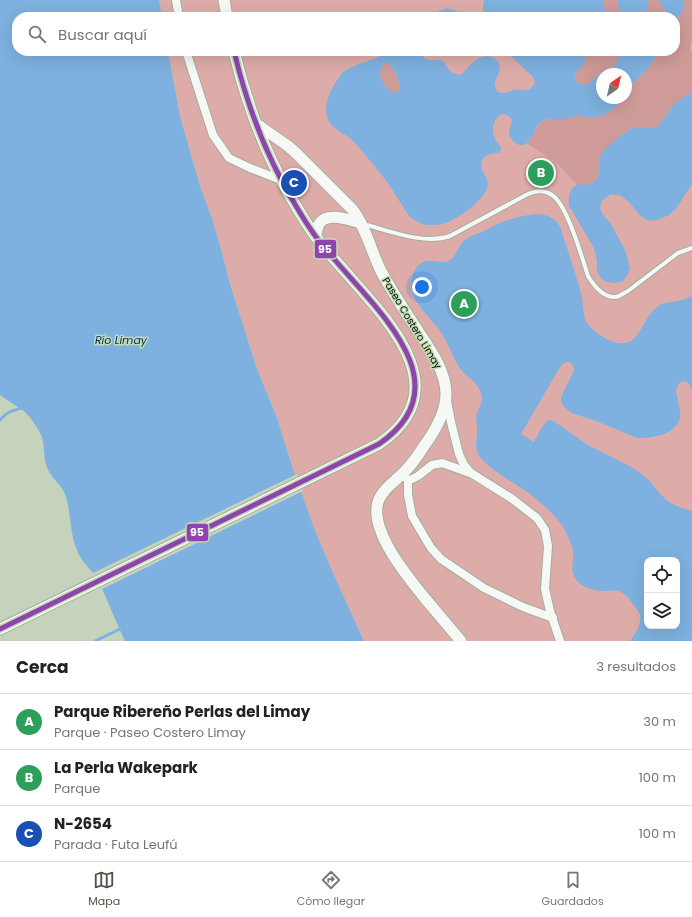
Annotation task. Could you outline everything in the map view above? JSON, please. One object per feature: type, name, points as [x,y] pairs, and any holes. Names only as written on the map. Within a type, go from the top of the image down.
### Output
[{"type":"street","points":[[176,0],[178,12]]},
{"type":"street","points":[[224,0],[226,12]]},
{"type":"street","points":[[188,56],[213,135],[229,158],[281,180]]},
{"type":"street","points":[[0,629],[379,444],[396,431],[406,417],[413,402],[416,380],[413,368],[406,353],[386,320],[374,304],[334,260],[298,210],[281,180],[257,125],[246,94],[235,56]]},
{"type":"street","name":"Paseo Costero Limay","points":[[257,125],[296,153],[349,205],[358,216],[378,265],[386,280],[441,371],[446,394],[445,404],[437,426],[406,477],[389,486],[378,501],[377,518],[383,536],[396,561],[413,584],[461,641]]},
{"type":"street","points":[[316,236],[318,225],[329,218],[340,217],[361,224]]},
{"type":"street","points":[[446,394],[450,422],[458,454],[470,473]]},
{"type":"street","points":[[553,618],[522,607],[484,588],[441,559],[431,548],[412,516],[406,477],[418,476],[432,465],[442,463],[470,473],[511,498],[537,518],[545,530],[548,546],[545,589],[560,641]]},
{"type":"lane","points":[[361,224],[415,237],[433,239],[443,238],[450,236],[533,191],[547,192],[553,195],[562,206],[592,283],[602,294],[616,297],[622,295],[678,253],[692,248]]},
{"type":"shaded area","points":[[159,0],[692,0],[692,641],[364,641],[314,528],[277,418],[257,369],[230,284],[212,218],[201,189],[180,116],[169,56],[680,56],[680,12],[161,12]]},
{"type":"shaded area","points":[[603,0],[617,0],[621,12],[605,12]]},
{"type":"shaded area","points":[[649,0],[659,0],[665,10],[664,12],[648,12],[647,4]]},
{"type":"shaded area","points":[[683,0],[692,0],[692,40],[690,50],[692,54],[692,94],[670,109],[657,126],[651,128],[633,127],[611,144],[601,155],[596,180],[587,185],[577,185],[558,164],[527,143],[541,122],[552,118],[558,119],[577,116],[604,115],[618,104],[632,104],[632,85],[645,72],[656,56],[680,56],[680,15],[684,7]]},
{"type":"shaded area","points":[[585,56],[620,56],[612,68],[596,68],[596,77],[585,85],[576,81],[576,73],[584,64]]},
{"type":"shaded area","points":[[384,63],[388,63],[396,75],[400,90],[397,93],[388,89],[380,78],[380,72]]},
{"type":"water","name":"Río Limay","points":[[0,0],[159,0],[161,12],[12,12],[12,56],[169,56],[180,116],[257,369],[277,418],[314,528],[364,641],[125,641],[96,576],[79,555],[73,537],[65,493],[48,470],[45,462],[41,434],[25,412],[0,395]]},
{"type":"water","points":[[484,0],[603,0],[605,12],[484,12]]},
{"type":"water","points":[[617,0],[649,0],[647,4],[648,12],[621,12]]},
{"type":"water","points":[[659,0],[683,0],[684,7],[680,15],[680,12],[664,12],[665,10]]},
{"type":"water","points":[[447,8],[458,12],[437,12]]},
{"type":"water","points":[[380,56],[423,56],[430,60],[443,61],[448,69],[460,75],[476,60],[487,56],[491,57],[494,58],[500,65],[495,86],[497,91],[501,93],[514,90],[528,90],[535,82],[533,77],[512,56],[585,56],[584,64],[576,73],[576,81],[579,84],[585,85],[596,77],[596,104],[618,104],[607,113],[599,116],[577,116],[563,119],[545,120],[537,126],[529,142],[521,145],[517,144],[510,137],[509,131],[512,120],[504,114],[501,115],[497,118],[493,126],[495,139],[501,147],[500,152],[486,156],[481,163],[482,170],[488,184],[480,199],[469,209],[451,221],[439,225],[427,225],[410,217],[381,174],[350,138],[331,124],[327,116],[326,106],[328,97],[342,73],[354,66]],"holes":[[[384,63],[388,63],[398,78],[400,90],[395,93],[384,85],[380,77]]]},
{"type":"water","points":[[620,56],[656,56],[645,72],[632,84],[632,68],[612,68]]},
{"type":"water","points":[[692,94],[692,184],[676,209],[669,215],[657,220],[649,221],[640,216],[629,202],[621,196],[612,194],[601,202],[600,208],[603,215],[611,224],[626,252],[630,268],[623,281],[616,283],[601,279],[597,271],[597,261],[594,248],[569,206],[569,197],[572,188],[579,184],[589,184],[595,181],[598,175],[601,155],[615,140],[635,127],[656,127],[662,122],[670,109],[680,99]]},
{"type":"water","points":[[535,214],[546,215],[555,220],[560,226],[581,293],[585,320],[590,327],[600,335],[612,341],[618,343],[629,342],[637,335],[651,313],[660,305],[692,296],[692,392],[690,385],[687,382],[680,382],[676,391],[680,419],[676,426],[670,431],[662,435],[638,438],[572,413],[565,408],[561,402],[561,397],[574,370],[572,364],[566,362],[560,367],[521,434],[534,442],[542,427],[547,421],[551,420],[588,445],[642,474],[668,501],[676,506],[692,511],[692,641],[630,641],[639,625],[640,616],[639,612],[628,598],[623,593],[618,591],[593,590],[581,584],[573,574],[573,550],[562,525],[551,512],[530,494],[494,470],[482,460],[478,454],[476,447],[476,415],[482,401],[481,392],[476,384],[459,367],[443,335],[415,300],[411,285],[412,275],[420,264],[427,261],[446,262],[450,260],[463,242],[469,237],[514,218]]},
{"type":"pier","points":[[297,474],[303,491],[100,590],[91,574]]},
{"type":"waterway","points":[[0,420],[10,412],[22,408]]},
{"type":"waterway","points":[[95,641],[122,628]]},
{"type":"transit line","name":"95","points":[[0,629],[379,444],[403,422],[414,398],[414,374],[405,349],[390,325],[372,302],[316,236],[288,193],[260,134],[245,92],[235,56]]},
{"type":"place","name":"La Perla Wakepark","points":[[541,173]]},
{"type":"place","name":"N-2654","points":[[294,183]]},
{"type":"place","name":"Parque Ribereño Perlas del Limay","points":[[464,304]]}]
